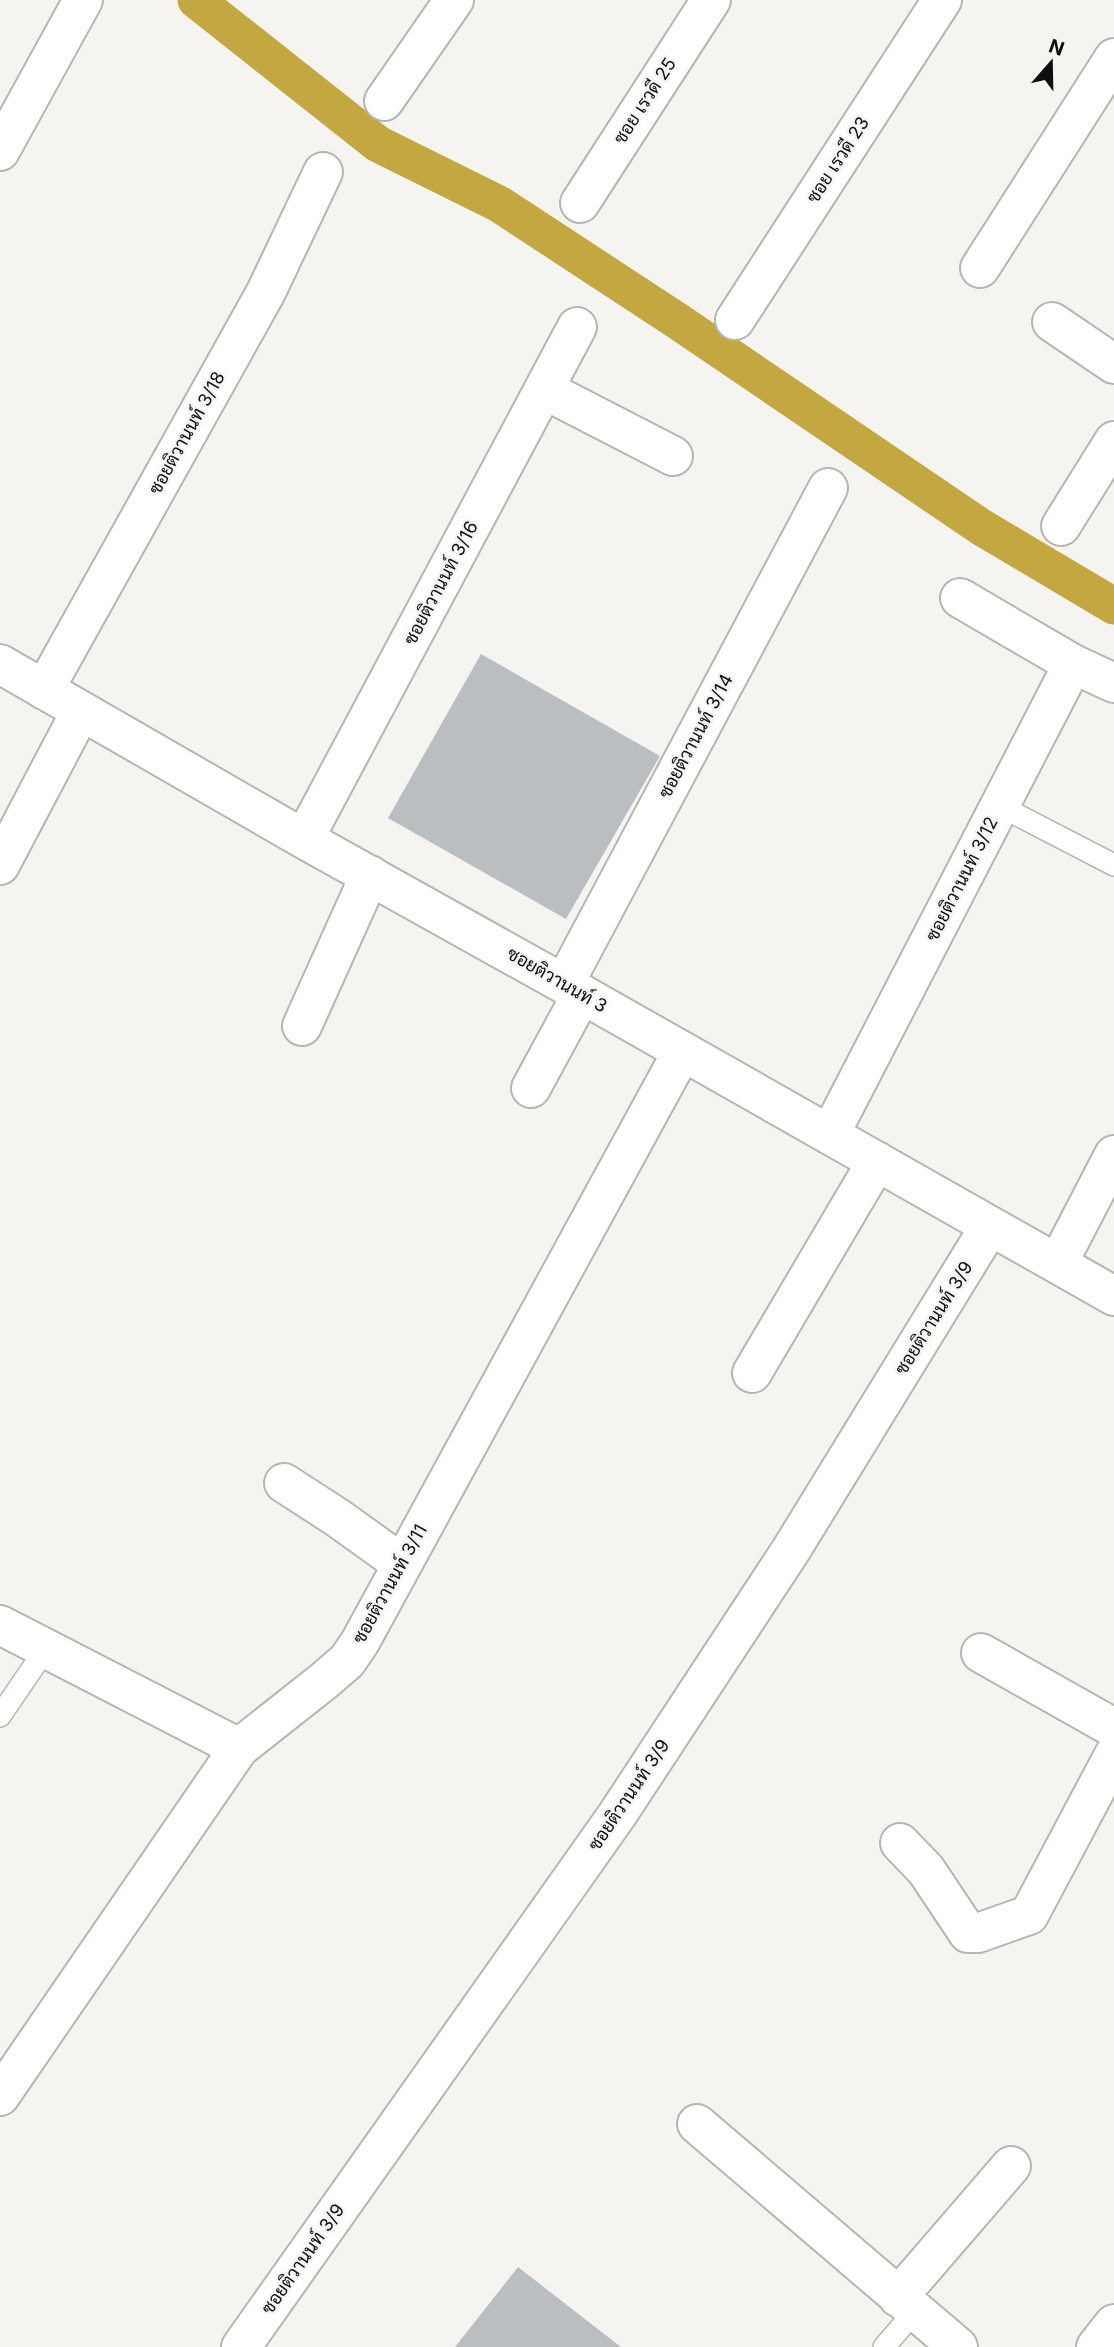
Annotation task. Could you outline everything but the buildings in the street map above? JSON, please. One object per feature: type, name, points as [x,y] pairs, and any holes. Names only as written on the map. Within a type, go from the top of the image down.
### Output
[{"type":"street","points":[[0,151],[83,0]]},
{"type":"street","points":[[383,101],[454,0]]},
{"type":"street","name":"ซอย เรวดี 25","points":[[580,203],[711,0]]},
{"type":"street","name":"ซอย เรวดี 23","points":[[735,320],[942,0]]},
{"type":"street","points":[[980,268],[1114,58]]},
{"type":"street","name":"ซอยติวานนท์ 3/18","points":[[44,690],[266,292],[323,172]]},
{"type":"street","points":[[1052,322],[1114,364]]},
{"type":"street","name":"ซอยติวานนท์ 3/16","points":[[304,839],[578,327]]},
{"type":"street","points":[[545,390],[673,456]]},
{"type":"street","points":[[1061,527],[1114,441]]},
{"type":"street","name":"ซอยติวานนท์ 3/14","points":[[531,1088],[573,988],[828,488]]},
{"type":"street","points":[[960,598],[1073,664],[1114,683]]},
{"type":"street","name":"ซอยติวานนท์ 3","points":[[0,664],[304,839],[573,988],[1114,1296]]},
{"type":"street","name":"ซอยติวานนท์ 3/12","points":[[830,1134],[1073,664]]},
{"type":"street","points":[[0,864],[81,711]]},
{"type":"street","points":[[302,1026],[370,875]]},
{"type":"street","name":"ซอยติวานนท์ 3/11","points":[[0,2096],[239,1748],[347,1661],[360,1642],[682,1052]]},
{"type":"street","points":[[1058,1263],[1114,1155]]},
{"type":"street","points":[[752,1373],[877,1161]]},
{"type":"street","name":"ซอยติวานนท์ 3/9","points":[[242,2347],[617,1815],[791,1550],[990,1226]]},
{"type":"street","points":[[284,1483],[330,1512],[402,1564]]},
{"type":"street","points":[[0,1625],[239,1748]]},
{"type":"street","points":[[981,1653],[1114,1728]]},
{"type":"street","points":[[900,1843],[926,1870],[968,1933],[978,1933],[1023,1917],[1029,1914],[1114,1755]]},
{"type":"street","points":[[697,2124],[958,2347]]},
{"type":"street","points":[[906,2304],[1011,2166]]},
{"type":"street","points":[[1096,2347],[1114,2324]]},
{"type":"lane","points":[[1000,806],[1114,865]]},
{"type":"lane","points":[[0,1716],[45,1650]]},
{"type":"lane","points":[[884,2347],[906,2304]]},
{"type":"waterway","points":[[196,0],[378,144],[499,204],[676,320],[981,527],[1114,606]]}]
